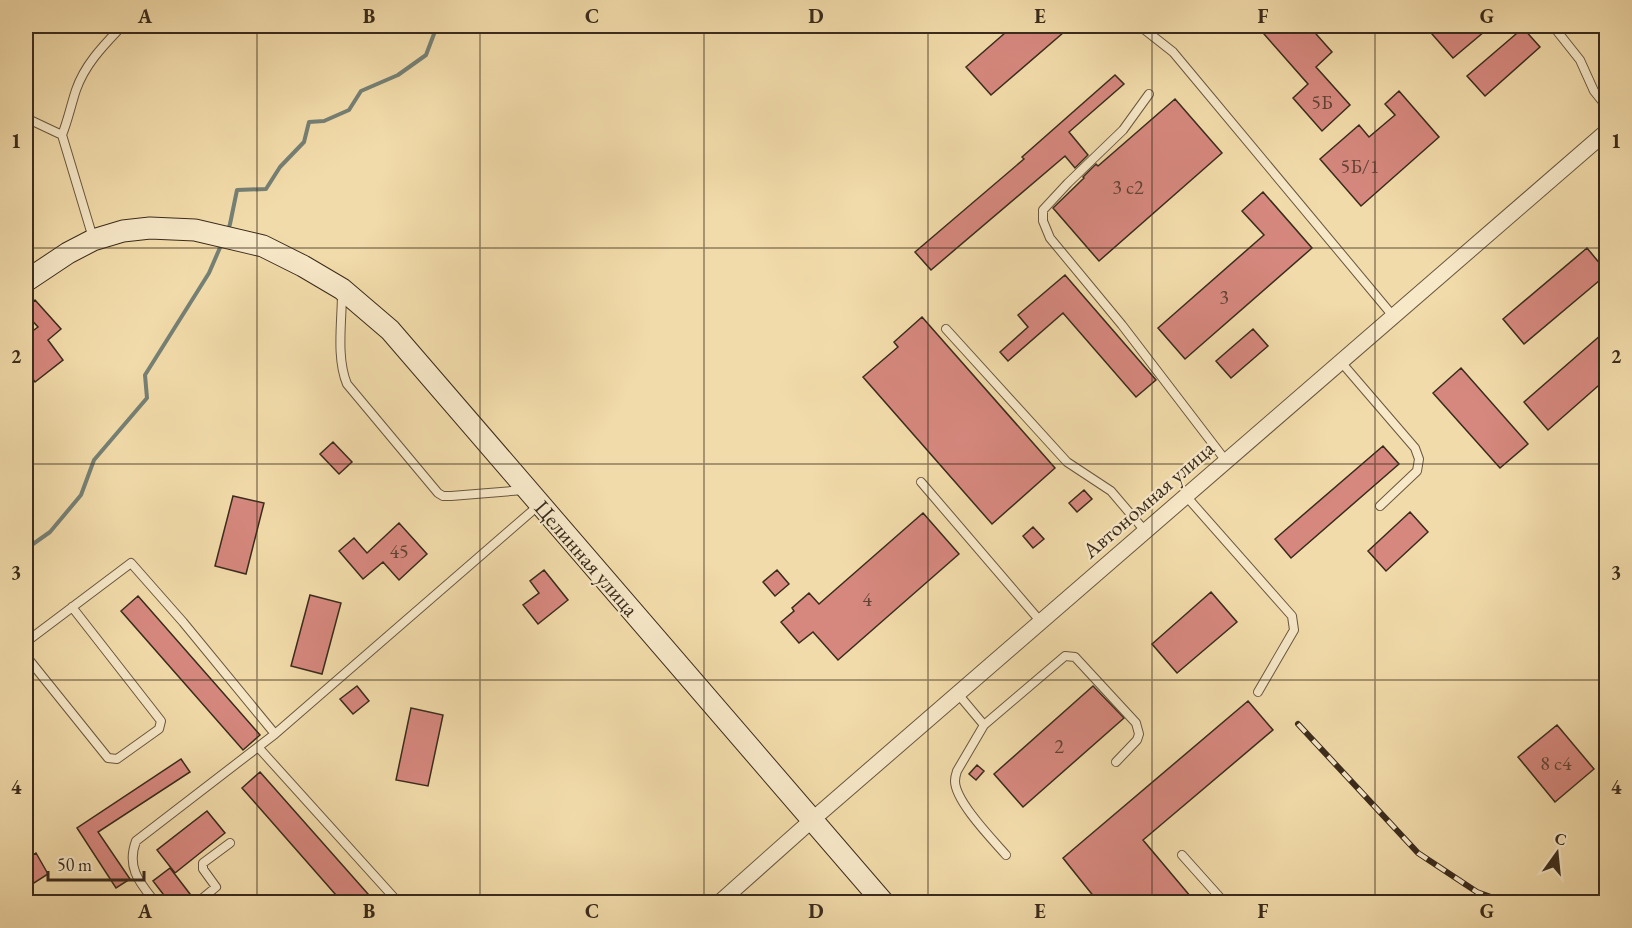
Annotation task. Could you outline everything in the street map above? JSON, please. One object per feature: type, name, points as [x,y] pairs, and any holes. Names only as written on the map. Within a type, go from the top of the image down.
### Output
[{"type":"street","name":"Автономная улица","points":[[720,903],[812,820],[1606,132]]},
{"type":"street","name":"Целинная улица","points":[[26,281],[68,252],[93,240],[123,231],[150,228],[195,230],[263,246],[342,289],[390,330],[883,903]]},
{"type":"lane","points":[[93,240],[62,135],[76,89],[92,59],[122,26]]},
{"type":"lane","points":[[1140,26],[1173,52],[1393,316]]},
{"type":"lane","points":[[1553,26],[1580,60],[1594,91],[1606,106]]},
{"type":"lane","points":[[1149,94],[1123,130],[1043,210],[1043,221],[1050,238],[1122,325],[1226,461]]},
{"type":"lane","points":[[26,118],[62,135]]},
{"type":"lane","points":[[342,289],[341,363],[347,384],[438,493],[443,496],[534,497]]},
{"type":"lane","points":[[946,329],[1067,462],[1111,491],[1145,531]]},
{"type":"lane","points":[[1341,362],[1415,448],[1419,459],[1417,471],[1380,506]]},
{"type":"lane","points":[[921,482],[1041,622]]},
{"type":"lane","points":[[1186,496],[1292,616],[1294,630],[1258,692]]},
{"type":"lane","points":[[155,903],[139,881],[132,864],[136,841],[274,734],[534,497]]},
{"type":"lane","points":[[26,642],[131,563],[183,622],[274,734]]},
{"type":"lane","points":[[26,656],[108,758],[117,759],[159,729],[161,721],[72,607]]},
{"type":"lane","points":[[1006,855],[967,810],[954,779],[984,726],[1065,656],[1075,657],[1136,723],[1139,734],[1137,740],[1116,762]]},
{"type":"lane","points":[[958,694],[984,726]]},
{"type":"lane","points":[[258,747],[398,903]]},
{"type":"lane","points":[[198,903],[216,887],[203,869],[203,864],[230,843]]},
{"type":"lane","points":[[1182,855],[1224,903]]},
{"type":"building","points":[[1013,26],[1071,26],[991,95],[966,67]]},
{"type":"building","points":[[1257,26],[1309,26],[1332,52],[1316,67],[1350,105],[1322,131],[1293,98],[1308,84]]},
{"type":"building","points":[[1425,26],[1491,26],[1453,58]]},
{"type":"building","points":[[1523,28],[1540,47],[1485,96],[1467,76]]},
{"type":"building","points":[[1115,75],[1124,84],[1069,132],[1088,155],[1075,168],[1065,156],[931,270],[915,252],[1024,159],[1022,157]]},
{"type":"building","points":[[1399,91],[1439,137],[1361,206],[1320,159],[1359,125],[1369,137],[1395,115],[1385,104]]},
{"type":"building","points":[[1175,99],[1222,153],[1099,261],[1053,208],[1096,164],[1098,166]]},
{"type":"building","points":[[1263,192],[1312,248],[1185,359],[1158,328],[1264,235],[1242,211]]},
{"type":"building","points":[[1587,248],[1606,271],[1606,275],[1524,344],[1503,319]]},
{"type":"building","points":[[1065,275],[1156,380],[1136,397],[1063,313],[1008,361],[1000,352],[1028,327],[1018,315]]},
{"type":"building","points":[[35,300],[61,329],[48,340],[63,360],[35,382],[26,370],[26,336],[38,327],[26,314],[26,309]]},
{"type":"building","points":[[922,317],[1055,468],[992,524],[863,377],[898,347],[894,342]]},
{"type":"building","points":[[1253,329],[1268,346],[1231,378],[1216,361]]},
{"type":"building","points":[[1602,334],[1606,339],[1606,379],[1548,430],[1524,402]]},
{"type":"building","points":[[1461,368],[1528,444],[1500,468],[1433,393]]},
{"type":"building","points":[[333,442],[352,462],[339,474],[320,454]]},
{"type":"building","points":[[1383,446],[1399,464],[1291,558],[1275,539]]},
{"type":"building","points":[[1084,490],[1092,499],[1077,512],[1069,503]]},
{"type":"building","points":[[233,496],[264,503],[246,574],[215,566]]},
{"type":"building","points":[[1410,512],[1428,532],[1386,571],[1368,551]]},
{"type":"building","points":[[923,513],[959,554],[838,660],[813,632],[799,643],[781,622],[794,611],[792,608],[809,593],[819,604]]},
{"type":"building","points":[[399,523],[427,554],[399,580],[383,562],[363,579],[339,551],[354,538],[367,553]]},
{"type":"building","points":[[1033,527],[1044,539],[1033,548],[1023,536]]},
{"type":"building","points":[[544,570],[568,600],[538,624],[523,605],[539,593],[530,581]]},
{"type":"building","points":[[777,570],[789,584],[775,596],[763,582]]},
{"type":"building","points":[[1211,592],[1237,622],[1177,673],[1152,644]]},
{"type":"building","points":[[310,595],[341,603],[322,674],[291,666]]},
{"type":"building","points":[[138,596],[260,735],[243,750],[121,611]]},
{"type":"building","points":[[357,686],[369,701],[353,714],[340,699]]},
{"type":"building","points":[[1093,686],[1124,718],[1023,807],[994,774]]},
{"type":"building","points":[[1248,701],[1273,730],[1143,840],[1196,903],[1099,903],[1063,858]]},
{"type":"building","points":[[411,708],[443,715],[428,786],[396,780]]},
{"type":"building","points":[[1557,725],[1594,769],[1555,802],[1518,757]]},
{"type":"building","points":[[181,759],[190,772],[98,832],[130,879],[116,888],[77,828]]},
{"type":"building","points":[[977,765],[984,771],[976,780],[969,774]]},
{"type":"building","points":[[260,772],[376,903],[343,903],[242,788]]},
{"type":"building","points":[[207,811],[225,833],[175,873],[157,850]]},
{"type":"building","points":[[36,853],[48,874],[34,883],[26,869],[26,859]]},
{"type":"building","points":[[170,868],[190,894],[179,903],[170,903],[153,881]]},
{"type":"waterway","points":[[228,230],[237,190],[266,189],[280,167],[304,142],[309,122],[324,121],[349,110],[361,91],[398,75],[426,55],[437,26]]},
{"type":"waterway","points":[[26,549],[50,532],[81,495],[94,460],[147,398],[145,375],[209,273],[222,243]]},
{"type":"railway","points":[[1298,724],[1418,853],[1477,892],[1505,902]]}]
